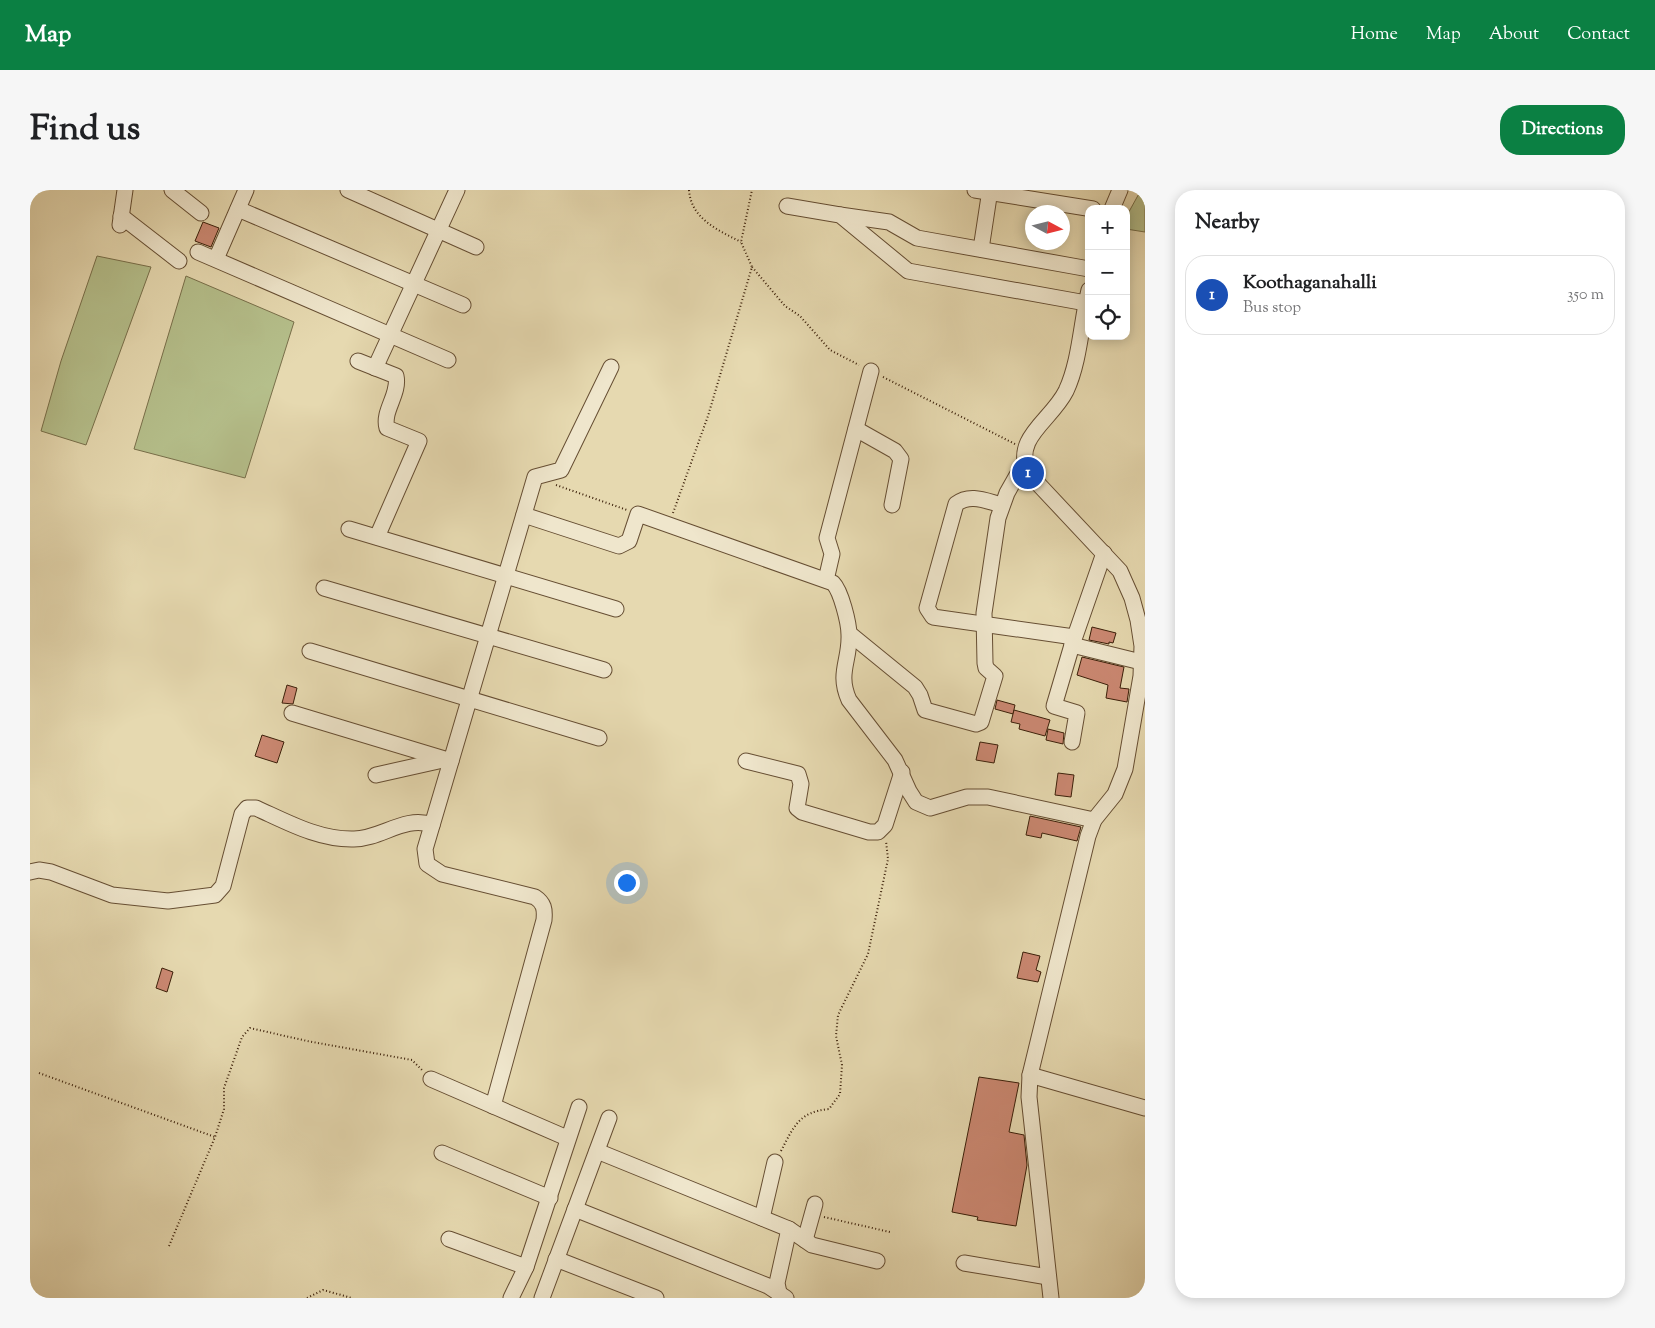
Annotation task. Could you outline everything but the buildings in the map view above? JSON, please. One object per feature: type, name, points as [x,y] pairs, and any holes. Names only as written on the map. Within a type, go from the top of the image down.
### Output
[{"type":"street","points":[[125,190],[120,220],[178,261]]},
{"type":"street","points":[[172,190],[201,214]]},
{"type":"street","points":[[216,260],[246,190]]},
{"type":"street","points":[[348,190],[476,247]]},
{"type":"street","points":[[376,368],[456,190]]},
{"type":"street","points":[[1114,205],[1120,190]]},
{"type":"street","points":[[981,249],[985,191],[1085,208]]},
{"type":"street","points":[[787,206],[889,222],[917,238],[1085,268]]},
{"type":"street","points":[[238,209],[463,305]]},
{"type":"street","points":[[840,215],[908,271],[1085,297]]},
{"type":"street","points":[[198,252],[448,360]]},
{"type":"street","points":[[1051,1298],[1030,1097],[1030,1074],[1094,820],[1115,794],[1125,769],[1141,676],[1141,616],[1120,571],[1028,474],[1024,464],[1024,449],[1065,392],[1073,372],[1085,308]]},
{"type":"street","points":[[358,361],[396,376],[398,384],[385,421],[387,428],[418,441],[377,537]]},
{"type":"street","points":[[493,1106],[544,920],[545,910],[542,902],[535,897],[442,874],[427,864],[425,849],[448,760],[469,699],[535,477],[561,470],[611,367]]},
{"type":"street","points":[[826,580],[832,554],[827,538],[871,371]]},
{"type":"street","points":[[856,429],[895,451],[900,459],[892,505]]},
{"type":"street","points":[[850,634],[915,687],[926,710],[976,724],[981,722],[986,700],[995,676],[986,668],[984,623],[998,518],[1002,505],[1024,464]]},
{"type":"street","points":[[1002,505],[972,497],[963,499],[956,504],[927,608],[933,617],[984,623],[1073,641],[1141,662]]},
{"type":"street","points":[[524,515],[619,546],[629,541],[638,514],[826,580],[837,587],[850,634],[843,671],[845,691],[849,700],[902,772],[908,792],[916,802],[930,808],[967,797],[988,797],[1094,820]]},
{"type":"street","points":[[349,528],[616,609]]},
{"type":"street","points":[[1072,742],[1077,713],[1054,706],[1073,641],[1104,553]]},
{"type":"street","points":[[324,588],[604,670]]},
{"type":"street","points":[[310,651],[599,738]]},
{"type":"street","points":[[292,713],[448,760]]},
{"type":"street","points":[[376,775],[448,760]]},
{"type":"street","points":[[746,761],[798,774],[801,784],[797,808],[807,815],[869,832],[878,832],[885,825],[902,772]]},
{"type":"street","points":[[30,872],[40,870],[51,872],[112,895],[168,901],[215,895],[223,886],[242,814],[247,808],[256,808],[312,833],[355,839],[406,824],[424,822],[432,825]]},
{"type":"street","points":[[1030,1074],[1145,1108]]},
{"type":"street","points":[[431,1078],[567,1138]]},
{"type":"street","points":[[511,1298],[526,1267],[550,1198],[567,1138],[579,1107]]},
{"type":"street","points":[[542,1298],[609,1118]]},
{"type":"street","points":[[597,1151],[789,1229],[812,1245],[877,1261]]},
{"type":"street","points":[[442,1153],[550,1198]]},
{"type":"street","points":[[762,1218],[775,1162]]},
{"type":"street","points":[[575,1209],[768,1286],[782,1296]]},
{"type":"street","points":[[805,1240],[814,1209]]},
{"type":"street","points":[[782,1296],[777,1283],[789,1229]]},
{"type":"street","points":[[449,1238],[526,1267]]},
{"type":"street","points":[[556,1258],[656,1298]]},
{"type":"street","points":[[964,1263],[1048,1277]]},
{"type":"path","points":[[668,524],[708,416],[752,266],[741,242],[700,218],[690,202],[689,190]]},
{"type":"path","points":[[741,242],[752,190]]},
{"type":"path","points":[[554,484],[638,514]]},
{"type":"path","points":[[775,1162],[794,1127],[812,1111],[830,1109],[840,1094],[842,1064],[836,1036],[838,1015],[868,954],[888,859],[885,837],[878,832]]},
{"type":"path","points":[[169,1246],[215,1137],[224,1109],[224,1088],[242,1037],[250,1028],[307,1041],[412,1060],[431,1078]]},
{"type":"path","points":[[39,1073],[215,1137]]},
{"type":"path","points":[[814,1209],[890,1232]]},
{"type":"path","points":[[307,1298],[323,1290],[352,1298]]},
{"type":"green space","points":[[1141,190],[1145,190],[1145,232],[1130,230],[1130,210]]},
{"type":"green space","points":[[97,256],[151,267],[86,445],[41,431],[61,361]]},
{"type":"green space","points":[[186,276],[294,322],[245,478],[134,449]]},
{"type":"place","name":"Koothaganahalli","points":[[1028,473]]}]
